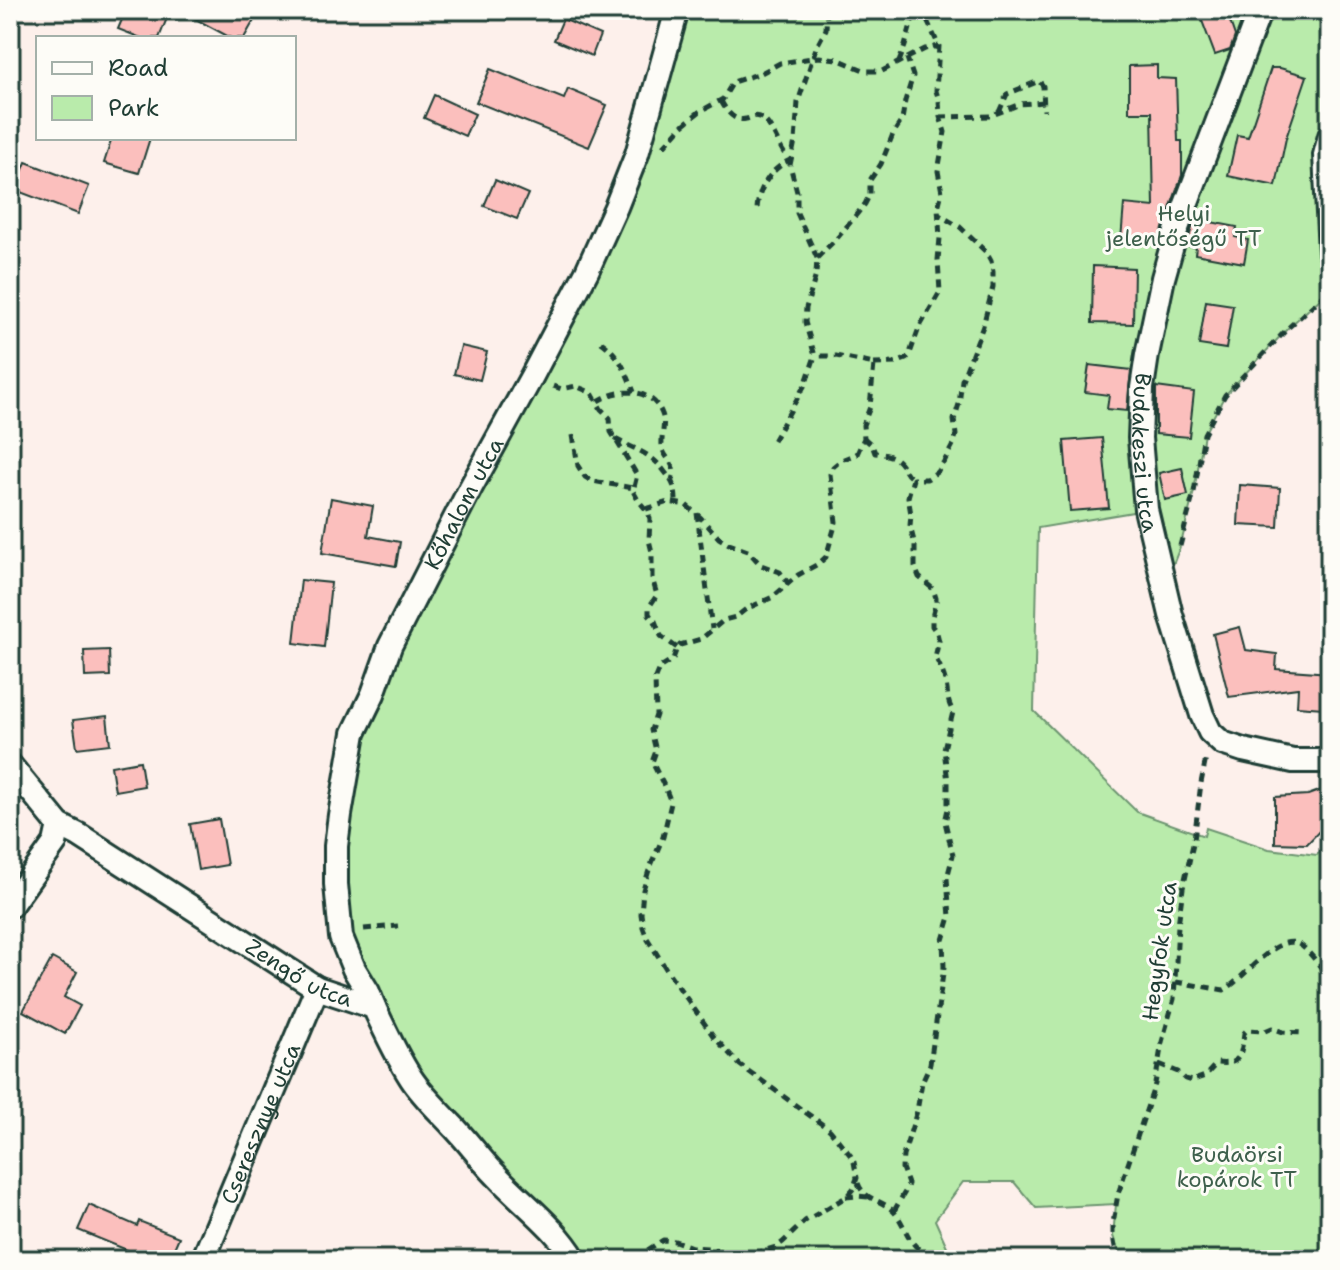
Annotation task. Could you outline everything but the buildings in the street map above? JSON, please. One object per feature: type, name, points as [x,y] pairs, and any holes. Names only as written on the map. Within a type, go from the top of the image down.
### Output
[{"type":"street","name":"Kőhalom utca","points":[[374,1007],[341,937],[336,884],[336,846],[354,733],[373,694],[390,646],[587,271],[616,207],[637,154],[677,10]]},
{"type":"street","name":"Budakeszi utca","points":[[1215,738],[1202,715],[1164,588],[1146,509],[1140,438],[1142,388],[1163,278],[1177,228],[1260,10]]},
{"type":"street","points":[[1330,136],[1325,155],[1330,252]]},
{"type":"street","points":[[1215,738],[1243,750],[1293,761],[1330,761]]},
{"type":"street","name":"Zengő utca","points":[[10,765],[59,825],[317,988],[374,1007],[400,1058],[426,1098],[454,1126],[479,1158],[540,1217],[575,1260]]},
{"type":"street","points":[[10,906],[55,843],[59,825]]},
{"type":"street","name":"Cseresznye utca","points":[[203,1260],[317,988]]},
{"type":"path","points":[[773,441],[806,383],[815,356],[805,322],[817,258],[797,213],[797,192],[790,160],[798,102],[812,58],[826,29],[827,10]]},
{"type":"path","points":[[898,64],[915,10]]},
{"type":"path","points":[[815,356],[836,356],[874,364],[896,363],[906,359],[919,328],[940,292],[939,204],[942,192],[939,163],[945,132],[936,91],[939,46],[922,10]]},
{"type":"path","points":[[637,154],[659,149],[699,112],[721,101],[731,84],[780,63],[830,58],[874,72],[888,70],[925,49],[939,46]]},
{"type":"path","points":[[817,258],[839,236],[870,194],[870,180],[902,120],[913,76],[907,58]]},
{"type":"path","points":[[999,113],[1007,94],[1036,81],[1042,84],[1044,111]]},
{"type":"path","points":[[721,101],[731,116],[739,120],[756,116],[761,119],[790,160]]},
{"type":"path","points":[[940,117],[990,116],[1020,104],[1044,102]]},
{"type":"path","points":[[757,211],[762,188],[778,168],[790,160]]},
{"type":"path","points":[[869,1198],[859,1187],[851,1156],[830,1130],[740,1065],[714,1037],[654,952],[643,927],[643,890],[663,837],[671,803],[661,775],[652,762],[656,751],[651,730],[656,715],[655,678],[659,668],[673,659],[677,648],[701,639],[724,620],[773,597],[826,557],[836,522],[830,474],[833,467],[841,460],[866,453],[889,456],[898,460],[913,479],[927,479],[937,472],[954,443],[954,420],[962,380],[983,326],[993,287],[991,261],[986,252],[969,234],[939,215]]},
{"type":"path","points":[[1164,588],[1181,544],[1204,434],[1225,395],[1289,327],[1330,290]]},
{"type":"path","points":[[601,342],[621,361],[634,392]]},
{"type":"path","points":[[866,453],[863,425],[870,407],[874,364]]},
{"type":"path","points":[[532,376],[562,389],[583,388],[592,393],[610,418],[611,432],[637,475],[633,488],[636,497],[650,519],[649,540],[654,564],[652,578],[657,595],[648,610],[649,614],[661,636],[677,648]]},
{"type":"path","points":[[598,401],[617,392],[634,392],[650,399],[662,413],[662,447],[673,466],[672,480]]},
{"type":"path","points":[[573,435],[578,466],[585,477],[633,488]]},
{"type":"path","points":[[864,438],[872,445],[866,453]]},
{"type":"path","points":[[615,439],[648,454],[672,480],[676,488],[676,502]]},
{"type":"path","points":[[894,1211],[908,1184],[902,1168],[903,1156],[922,1082],[930,1064],[944,967],[943,940],[950,917],[947,878],[953,857],[945,822],[948,782],[944,749],[953,712],[935,657],[939,641],[932,626],[936,598],[933,589],[922,581],[915,567],[908,497],[913,479]]},
{"type":"path","points":[[646,509],[661,503],[686,505],[719,538],[748,551],[761,565],[780,572],[788,583]]},
{"type":"path","points":[[697,513],[712,630]]},
{"type":"path","name":"Hegyfok utca","points":[[1122,1260],[1113,1236],[1116,1204],[1151,1097],[1171,1012],[1183,888],[1194,840],[1203,772],[1215,738]]},
{"type":"path","points":[[341,937],[361,930],[398,926]]},
{"type":"path","points":[[1176,982],[1224,990],[1285,942],[1304,948],[1330,979]]},
{"type":"path","points":[[1159,1064],[1191,1081],[1205,1076],[1217,1063],[1228,1064],[1238,1059],[1247,1030],[1265,1031],[1272,1028],[1303,1033]]},
{"type":"path","points":[[638,1260],[654,1245],[669,1240],[731,1255],[765,1251],[783,1242],[805,1221],[846,1197],[857,1178]]},
{"type":"path","points":[[846,1197],[869,1198],[886,1205],[894,1211],[916,1247],[933,1260]]},
{"type":"green space","points":[[677,10],[1330,10],[1330,290],[1289,327],[1225,395],[1204,434],[1181,544],[1164,588],[1145,510],[1038,528],[1034,711],[1137,812],[1204,836],[1206,828],[1269,849],[1317,855],[1330,840],[1330,1260],[1122,1260],[1113,1236],[1116,1204],[1036,1208],[1014,1182],[963,1182],[935,1220],[953,1260],[575,1260],[479,1158],[374,1007],[336,884],[354,733],[587,271]]},
{"type":"park label","name":"Helyi jelentőségű TT","points":[[1184,226]]},
{"type":"park label","name":"Budaörsi kopárok TT","points":[[1237,1166]]}]
